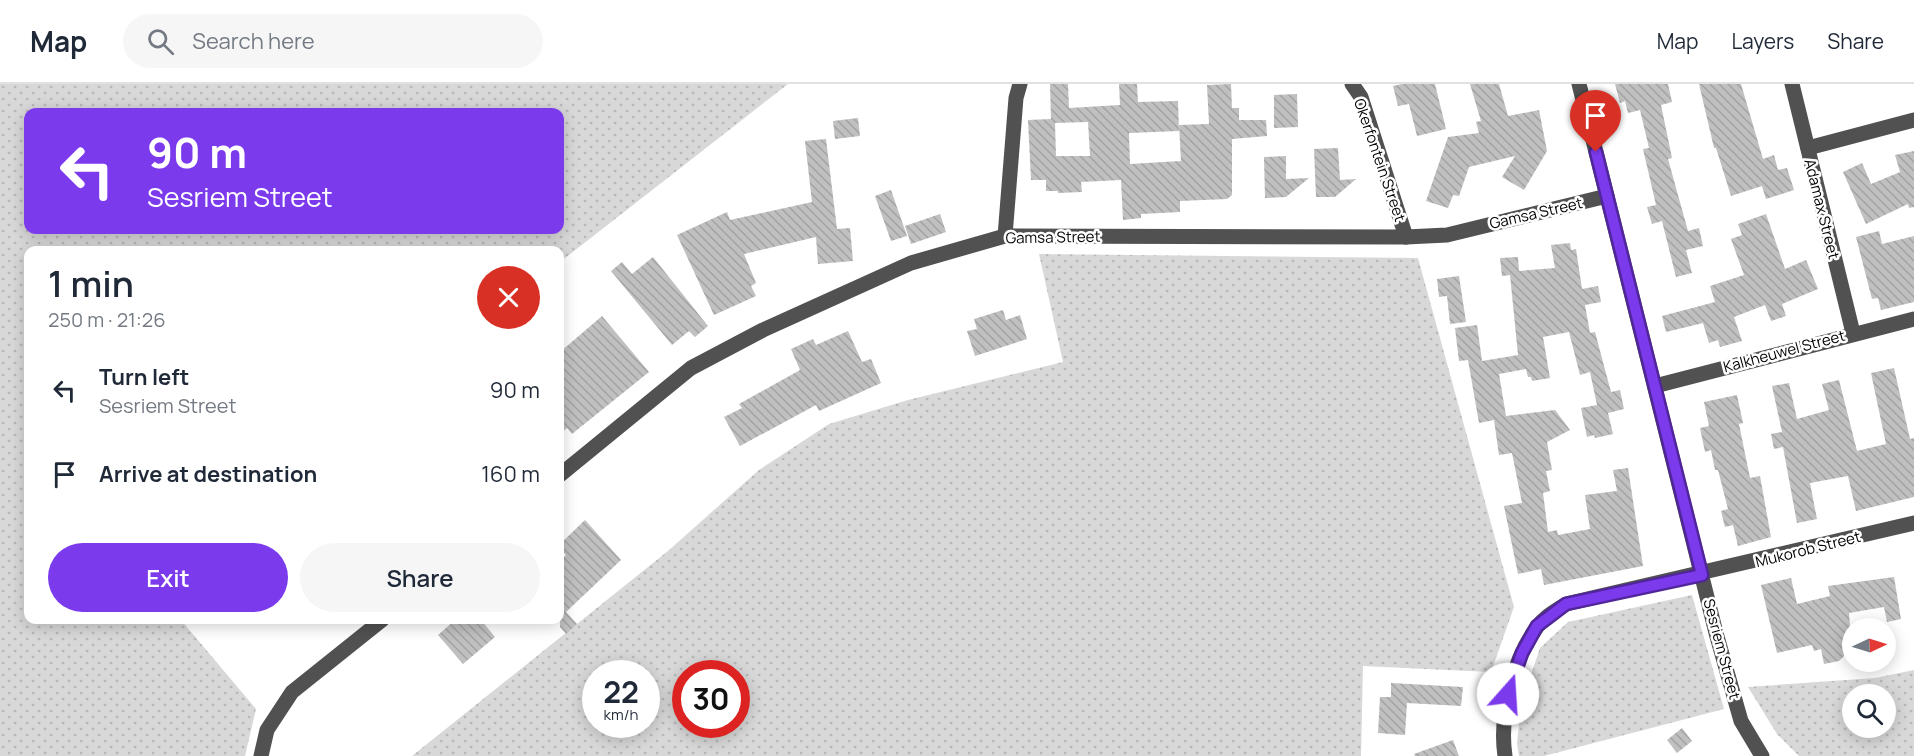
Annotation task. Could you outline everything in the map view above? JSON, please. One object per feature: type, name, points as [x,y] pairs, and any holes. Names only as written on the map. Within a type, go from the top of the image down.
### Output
[{"type":"street","points":[[1005,236],[1016,98],[1020,84]]},
{"type":"street","name":"Okerfontein Street","points":[[1352,84],[1361,97],[1406,237]]},
{"type":"street","name":"Sesriem Street","points":[[1579,84],[1702,575],[1741,721],[1762,756]]},
{"type":"street","name":"Adamax Street","points":[[1792,84],[1852,333]]},
{"type":"street","points":[[1808,148],[1914,120]]},
{"type":"street","name":"Gamsa Street","points":[[564,472],[692,368],[763,330],[911,263],[1005,236],[1406,237],[1447,235],[1607,196]]},
{"type":"street","name":"Kalkheuwel Street","points":[[1656,386],[1852,333],[1914,319]]},
{"type":"street","name":"Mukorob Street","points":[[1505,756],[1508,694],[1522,653],[1537,626],[1566,604],[1702,575],[1914,523]]},
{"type":"street","points":[[261,756],[267,730],[292,692],[377,624]]},
{"type":"shaded area","points":[[0,84],[788,84],[564,259],[564,246],[24,246],[24,624],[184,624],[256,709],[245,756],[0,756]]},
{"type":"shaded area","points":[[1039,254],[1418,258],[1514,607],[1491,672],[1363,666],[1361,756],[412,756],[668,551],[759,470],[829,424],[908,400],[1063,362]]},
{"type":"shaded area","points":[[1692,595],[1724,709],[1544,756],[1519,756],[1517,743],[1521,704],[1540,648],[1568,622]]},
{"type":"shaded area","points":[[1914,670],[1914,756],[1799,756],[1777,734],[1748,687],[1875,678]]},
{"type":"building","points":[[1050,84],[1068,84],[1069,108],[1120,105],[1119,84],[1137,84],[1138,102],[1178,101],[1179,131],[1129,133],[1130,164],[1181,161],[1179,125],[1209,124],[1207,85],[1231,84],[1232,108],[1239,108],[1239,120],[1266,120],[1267,136],[1232,139],[1232,195],[1227,199],[1180,201],[1180,212],[1141,214],[1141,218],[1123,220],[1121,180],[1081,182],[1082,192],[1058,193],[1058,191],[1046,191],[1046,180],[1031,180],[1028,120],[1051,119]],"holes":[[[1088,122],[1090,156],[1056,156],[1055,123]]]},
{"type":"building","points":[[1435,84],[1446,129],[1417,136],[1409,104],[1398,106],[1393,86]]},
{"type":"building","points":[[1470,84],[1499,84],[1508,116],[1539,110],[1547,151],[1524,190],[1502,177],[1515,156],[1469,167],[1459,196],[1453,195],[1448,208],[1426,201],[1448,137],[1479,133],[1476,122],[1481,121]]},
{"type":"building","points":[[1615,84],[1668,84],[1672,102],[1661,105],[1672,158],[1668,159],[1688,231],[1699,228],[1703,246],[1686,250],[1692,273],[1676,277],[1662,221],[1652,224],[1647,207],[1656,205],[1643,149],[1649,148],[1640,110],[1628,113],[1625,101],[1620,103]]},
{"type":"building","points":[[1699,84],[1741,84],[1763,159],[1774,155],[1778,170],[1787,168],[1794,190],[1766,199],[1762,186],[1731,196],[1716,148],[1714,148]]},
{"type":"building","points":[[1297,94],[1298,127],[1274,128],[1274,95]]},
{"type":"building","points":[[858,118],[860,136],[835,139],[833,121]]},
{"type":"building","points":[[826,139],[837,229],[850,228],[853,261],[818,264],[816,237],[744,254],[756,283],[751,286],[756,296],[714,315],[677,235],[727,212],[730,220],[812,202],[805,141]]},
{"type":"building","points":[[1338,148],[1340,180],[1356,179],[1335,197],[1316,197],[1314,149]]},
{"type":"building","points":[[1914,151],[1914,207],[1909,208],[1908,204],[1866,224],[1843,172],[1862,163],[1871,184],[1900,172],[1895,155]]},
{"type":"building","points":[[1286,156],[1286,179],[1309,178],[1286,197],[1265,198],[1264,157]]},
{"type":"building","points":[[891,190],[907,236],[891,241],[875,196]]},
{"type":"building","points":[[940,214],[946,232],[911,244],[905,226]]},
{"type":"building","points":[[1766,214],[1785,269],[1806,260],[1818,289],[1782,304],[1786,316],[1771,321],[1765,305],[1734,317],[1742,341],[1720,347],[1718,340],[1709,343],[1703,323],[1666,332],[1662,316],[1715,302],[1710,286],[1744,275],[1731,239],[1742,235],[1738,224]]},
{"type":"building","points":[[1879,231],[1882,244],[1914,236],[1914,302],[1881,310],[1878,298],[1872,299],[1856,237]]},
{"type":"building","points":[[1570,243],[1571,250],[1576,249],[1582,289],[1598,286],[1601,302],[1585,305],[1590,333],[1595,332],[1611,392],[1620,390],[1624,409],[1608,413],[1613,434],[1595,438],[1594,435],[1587,437],[1581,408],[1597,405],[1590,372],[1580,375],[1569,332],[1543,337],[1550,378],[1532,381],[1526,369],[1499,374],[1506,416],[1555,410],[1570,430],[1547,442],[1552,470],[1546,471],[1550,491],[1543,493],[1548,532],[1557,530],[1558,535],[1590,529],[1585,495],[1617,491],[1613,470],[1628,468],[1643,566],[1544,585],[1541,569],[1518,574],[1504,506],[1522,503],[1512,453],[1499,455],[1494,420],[1479,423],[1468,360],[1459,361],[1455,328],[1477,325],[1482,361],[1518,355],[1510,275],[1502,276],[1500,258],[1518,257],[1519,271],[1555,268],[1551,245]]},
{"type":"building","points":[[653,257],[708,326],[695,337],[689,331],[672,345],[611,271],[622,262],[632,274]]},
{"type":"building","points":[[1459,276],[1466,322],[1450,324],[1447,296],[1439,297],[1437,279]]},
{"type":"building","points":[[1003,310],[1006,320],[1020,315],[1027,339],[975,356],[967,331],[977,329],[974,319]]},
{"type":"building","points":[[602,316],[649,372],[572,434],[567,428],[564,431],[564,349]]},
{"type":"building","points":[[848,331],[862,362],[871,359],[881,383],[819,411],[816,405],[740,446],[724,417],[742,408],[739,404],[800,370],[791,349],[813,339],[816,345]]},
{"type":"building","points":[[1894,368],[1910,439],[1914,438],[1914,497],[1856,511],[1848,476],[1810,483],[1817,519],[1797,523],[1783,447],[1774,449],[1771,434],[1782,432],[1772,386],[1789,383],[1797,419],[1829,410],[1822,384],[1839,380],[1857,451],[1886,444],[1871,373]]},
{"type":"building","points":[[1737,395],[1743,423],[1739,424],[1750,478],[1760,476],[1771,537],[1738,546],[1733,525],[1725,527],[1721,511],[1728,509],[1718,470],[1715,470],[1711,450],[1705,452],[1700,428],[1709,426],[1704,402]]},
{"type":"building","points":[[585,520],[621,560],[566,612],[577,624],[566,634],[560,627],[560,624],[564,624],[564,557],[566,555],[564,540]]},
{"type":"building","points":[[1894,577],[1901,619],[1886,618],[1884,607],[1849,613],[1849,618],[1842,618],[1842,658],[1839,661],[1824,664],[1821,649],[1814,651],[1812,645],[1777,653],[1761,585],[1791,578],[1797,604],[1830,596],[1828,586]]},
{"type":"building","points":[[450,624],[484,624],[495,637],[463,664],[438,635]]},
{"type":"building","points":[[1391,683],[1463,687],[1461,706],[1407,703],[1405,735],[1378,733],[1380,697],[1391,697]]},
{"type":"building","points":[[1682,728],[1692,741],[1677,753],[1667,740]]},
{"type":"building","points":[[1453,740],[1459,756],[1415,756],[1414,754]]},
{"type":"route","points":[[1508,694],[1522,653],[1537,626],[1566,604],[1702,575],[1596,152]]}]
